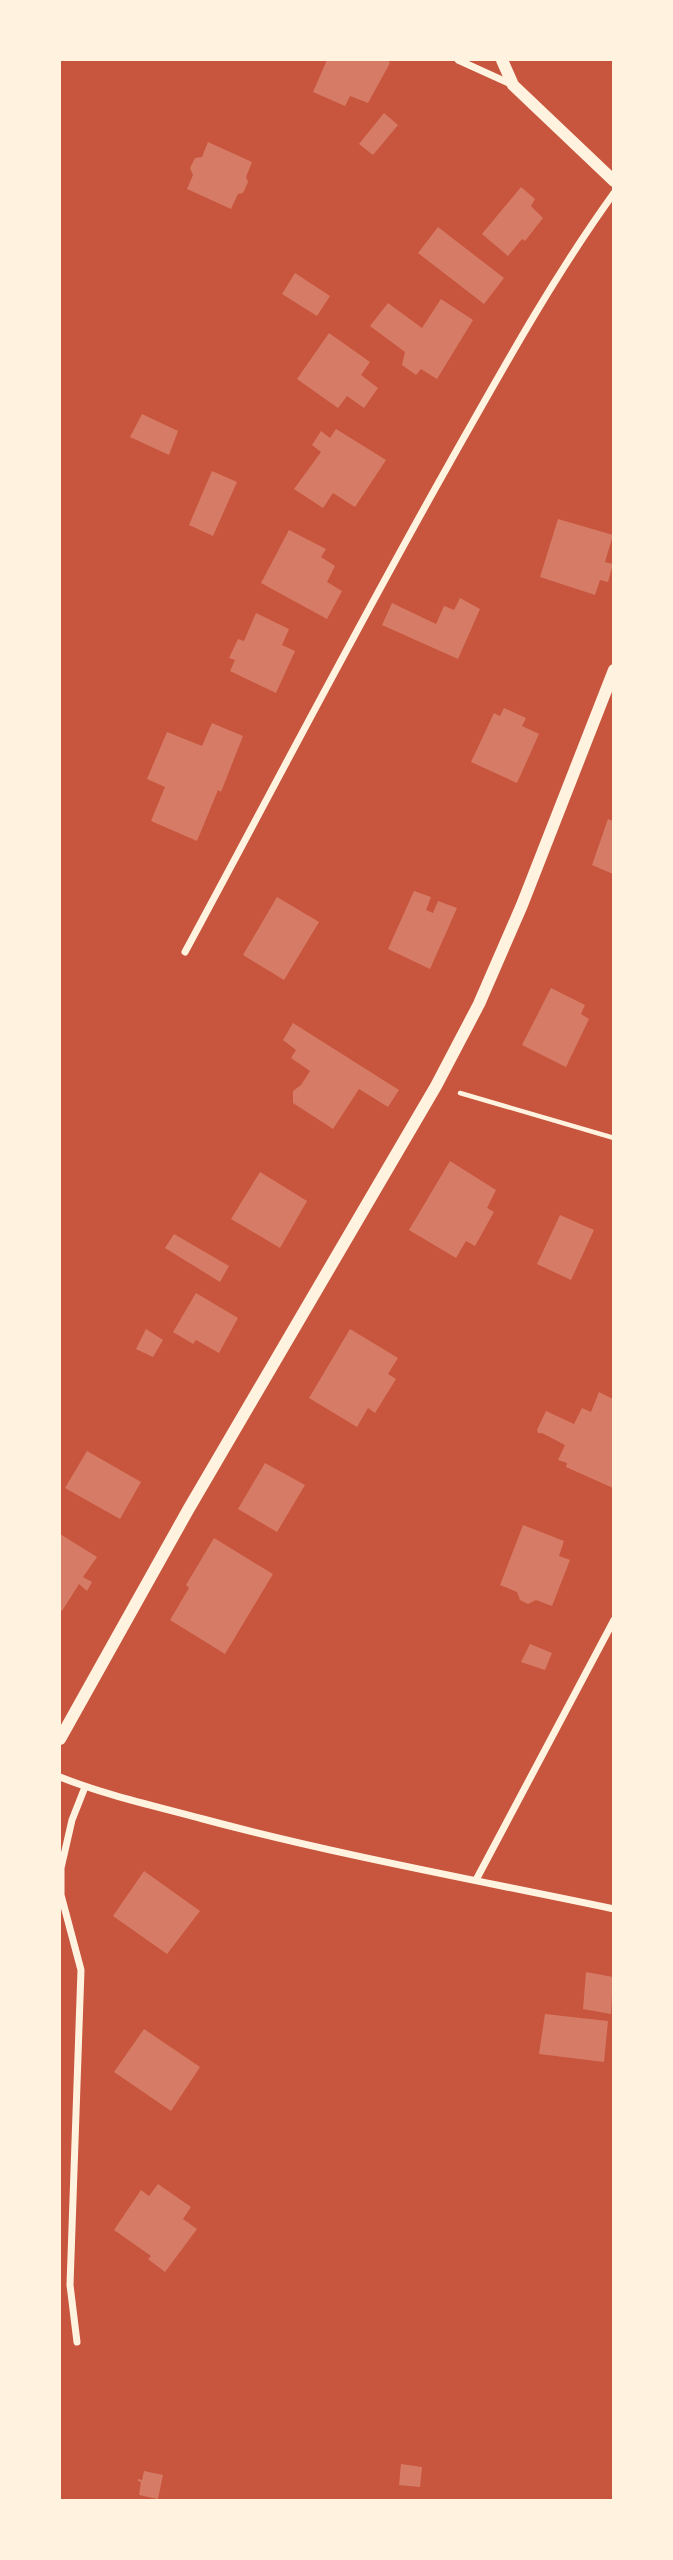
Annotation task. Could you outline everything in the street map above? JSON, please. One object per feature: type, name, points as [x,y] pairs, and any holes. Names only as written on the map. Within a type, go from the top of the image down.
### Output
[{"type":"street","points":[[458,60],[513,85],[614,181]]},
{"type":"street","points":[[502,60],[513,85]]},
{"type":"street","points":[[185,952],[452,458],[572,252],[614,193]]},
{"type":"street","points":[[60,1739],[188,1510],[436,1086],[479,1004],[522,905],[614,670]]},
{"type":"street","points":[[476,1880],[614,1620]]},
{"type":"street","points":[[60,1777],[85,1787],[228,1825],[382,1862],[614,1909]]},
{"type":"street","points":[[77,2342],[69,2285],[81,1970],[61,1895],[61,1868],[72,1819],[85,1787]]},
{"type":"path","points":[[436,1086],[614,1138]]},
{"type":"building","points":[[327,60],[388,60],[390,63],[368,103],[350,96],[345,106],[313,92]]},
{"type":"building","points":[[384,113],[398,125],[373,155],[359,144]]},
{"type":"building","points":[[208,142],[252,162],[246,177],[248,182],[231,209],[187,189],[193,175],[190,168],[195,158],[202,157]]},
{"type":"building","points":[[521,187],[535,199],[531,206],[543,218],[525,241],[522,239],[508,256],[482,234]]},
{"type":"building","points":[[438,227],[504,278],[484,304],[418,253]]},
{"type":"building","points":[[295,273],[330,296],[317,316],[282,294]]},
{"type":"building","points":[[441,299],[473,320],[437,379],[421,369],[416,375],[402,365],[405,352],[370,326],[388,303],[422,328]]},
{"type":"building","points":[[329,333],[370,362],[361,375],[378,388],[364,408],[347,396],[338,408],[297,379]]},
{"type":"building","points":[[142,414],[178,431],[169,455],[130,437]]},
{"type":"building","points":[[336,429],[386,460],[355,507],[333,493],[323,508],[294,489],[321,452],[312,445],[321,431],[330,438]]},
{"type":"building","points":[[212,471],[237,482],[213,536],[189,525]]},
{"type":"building","points":[[558,519],[613,535],[605,562],[613,564],[608,582],[600,580],[595,595],[540,577]]},
{"type":"building","points":[[289,530],[326,549],[321,557],[335,566],[327,582],[342,591],[327,619],[261,583]]},
{"type":"building","points":[[460,598],[480,609],[458,659],[382,625],[392,603],[436,624],[444,606],[454,610]]},
{"type":"building","points":[[256,613],[289,629],[282,645],[295,651],[276,693],[230,671],[235,660],[229,658],[238,639],[244,641]]},
{"type":"building","points":[[504,708],[526,718],[522,726],[539,734],[517,783],[471,762],[494,713],[500,716]]},
{"type":"building","points":[[212,723],[243,736],[221,792],[218,790],[197,841],[151,821],[165,787],[147,779],[167,732],[202,746]]},
{"type":"building","points":[[608,819],[613,821],[613,874],[592,865]]},
{"type":"building","points":[[414,891],[431,897],[426,910],[433,913],[438,901],[457,908],[430,969],[388,949]]},
{"type":"building","points":[[277,897],[319,922],[284,980],[243,955]]},
{"type":"building","points":[[551,988],[585,1005],[581,1014],[589,1019],[566,1067],[522,1045]]},
{"type":"building","points":[[293,1023],[399,1090],[388,1107],[359,1089],[333,1129],[293,1103],[293,1091],[301,1085],[310,1071],[291,1058],[296,1050],[283,1040]]},
{"type":"building","points":[[450,1161],[496,1190],[487,1208],[494,1212],[475,1246],[466,1241],[456,1258],[409,1230]]},
{"type":"building","points":[[260,1172],[307,1201],[280,1248],[231,1219]]},
{"type":"building","points":[[560,1215],[594,1230],[571,1280],[537,1264]]},
{"type":"building","points":[[174,1234],[229,1266],[220,1282],[165,1248]]},
{"type":"building","points":[[196,1293],[238,1318],[219,1353],[196,1340],[193,1344],[173,1332]]},
{"type":"building","points":[[146,1329],[163,1340],[153,1357],[136,1349]]},
{"type":"building","points":[[350,1329],[398,1358],[388,1374],[396,1379],[375,1413],[368,1408],[357,1427],[309,1398]]},
{"type":"building","points":[[599,1392],[613,1399],[613,1488],[566,1467],[567,1463],[558,1460],[565,1445],[538,1433],[537,1430],[546,1411],[574,1424],[582,1408],[591,1412]]},
{"type":"building","points":[[87,1451],[141,1482],[120,1519],[65,1488]]},
{"type":"building","points":[[265,1463],[305,1485],[277,1532],[238,1509]]},
{"type":"building","points":[[523,1525],[564,1541],[559,1556],[570,1560],[552,1606],[536,1600],[528,1604],[520,1600],[517,1592],[500,1585]]},
{"type":"building","points":[[60,1534],[97,1557],[83,1577],[92,1582],[87,1591],[79,1584],[62,1611],[60,1610]]},
{"type":"building","points":[[214,1538],[273,1574],[225,1654],[170,1620],[189,1588],[186,1585]]},
{"type":"building","points":[[530,1644],[552,1653],[545,1670],[521,1662]]},
{"type":"building","points":[[144,1871],[200,1911],[167,1954],[113,1916]]},
{"type":"building","points":[[586,1972],[613,1977],[611,2014],[583,2009]]},
{"type":"building","points":[[545,2014],[608,2021],[604,2062],[539,2054]]},
{"type":"building","points":[[144,2029],[200,2067],[171,2111],[114,2072]]},
{"type":"building","points":[[158,2184],[191,2207],[183,2219],[197,2229],[165,2272],[148,2259],[151,2256],[114,2230],[141,2190],[149,2196]]},
{"type":"building","points":[[401,2464],[422,2467],[420,2487],[399,2485]]},
{"type":"building","points":[[144,2471],[163,2475],[158,2499],[139,2495],[141,2482],[138,2479],[142,2480]]}]
